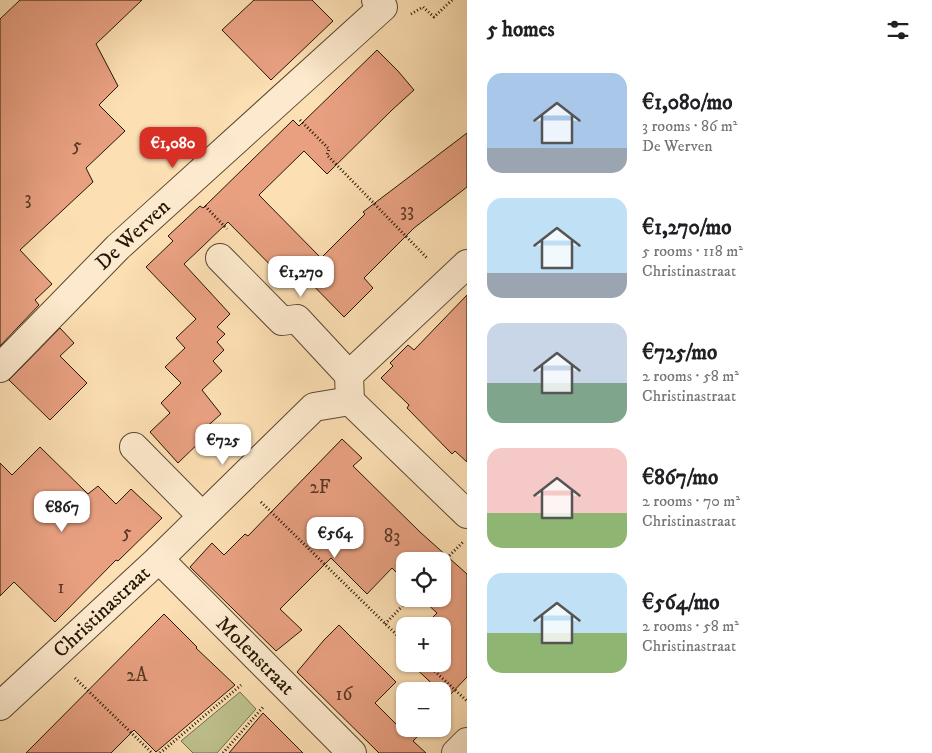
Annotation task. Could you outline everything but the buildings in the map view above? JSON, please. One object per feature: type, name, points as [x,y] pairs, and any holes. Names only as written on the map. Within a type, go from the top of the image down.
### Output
[{"type":"street","name":"De Werven","points":[[0,368],[118,247],[281,100],[380,4]]},
{"type":"street","points":[[220,258],[282,321],[297,319],[350,388],[467,514]]},
{"type":"street","points":[[350,388],[458,272]]},
{"type":"street","name":"Christinastraat","points":[[0,706],[158,559],[314,407],[350,388]]},
{"type":"street","points":[[134,447],[202,516]]},
{"type":"street","name":"Molenstraat","points":[[158,559],[352,753]]},
{"type":"street","points":[[456,753],[467,742]]},
{"type":"path","points":[[380,4],[411,14],[422,7],[434,17],[452,0]]},
{"type":"path","points":[[281,100],[329,148],[328,155],[458,272]]},
{"type":"path","points":[[186,186],[229,231],[220,258]]},
{"type":"path","points":[[239,480],[396,634]]},
{"type":"path","points":[[451,554],[467,538]]},
{"type":"path","points":[[385,624],[401,607]]},
{"type":"path","points":[[53,657],[152,753]]},
{"type":"path","points":[[436,672],[467,701]]},
{"type":"path","points":[[160,753],[241,685]]},
{"type":"path","points":[[223,753],[264,706]]},
{"type":"green space","points":[[240,692],[256,709],[217,753],[193,753],[181,741]]}]
